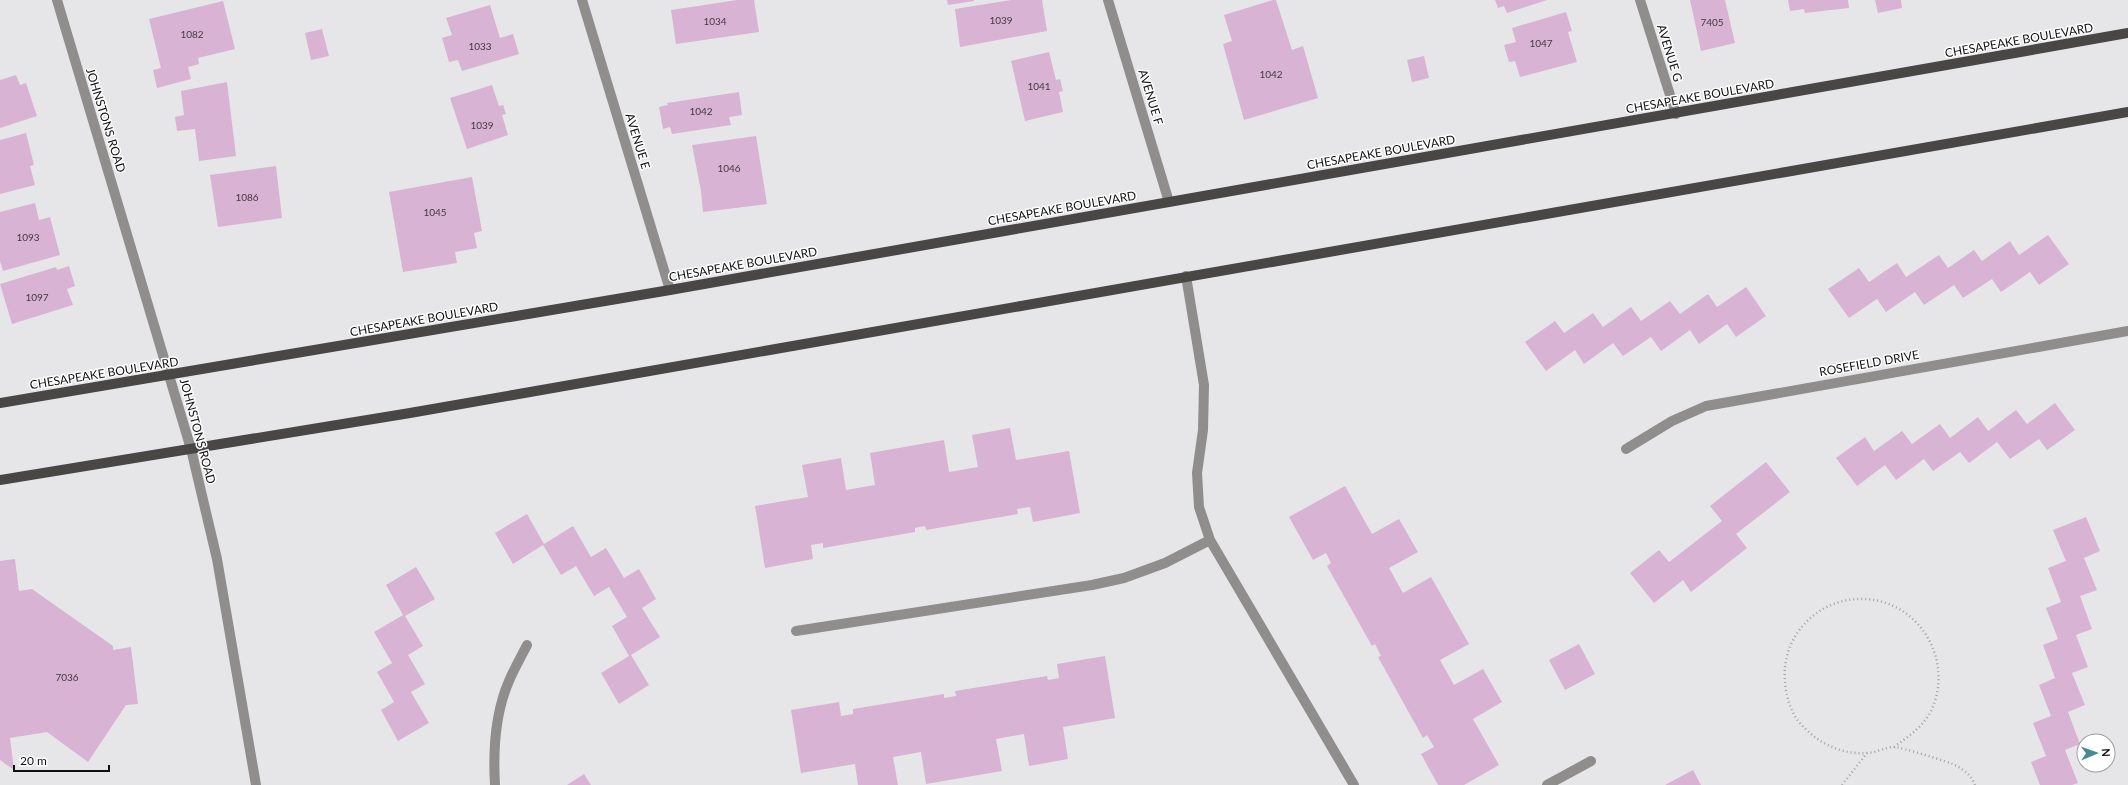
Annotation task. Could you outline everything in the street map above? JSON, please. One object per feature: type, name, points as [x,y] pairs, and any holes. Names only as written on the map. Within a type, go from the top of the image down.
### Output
[{"type":"main road","name":"CHESAPEAKE BOULEVARD","points":[[0,403],[169,376],[670,290],[2128,34]]},
{"type":"main road","points":[[0,480],[426,410],[2128,112]]},
{"type":"street","name":"JOHNSTONS ROAD","points":[[57,0],[191,449],[217,559],[256,785]]},
{"type":"street","name":"AVENUE E","points":[[582,0],[670,290]]},
{"type":"street","name":"AVENUE F","points":[[1108,0],[1169,202]]},
{"type":"street","name":"AVENUE G","points":[[1640,0],[1676,114]]},
{"type":"street","points":[[1186,276],[1204,385],[1203,430],[1196,473],[1199,507],[1210,540],[1354,785]]},
{"type":"street","name":"ROSEFIELD DRIVE","points":[[1626,449],[1672,421],[1706,406],[2128,331]]},
{"type":"street","points":[[796,631],[1092,585],[1124,578],[1165,563],[1210,540]]},
{"type":"street","points":[[495,785],[494,764],[498,722],[508,682],[526,645]]},
{"type":"street","points":[[1547,785],[1591,761]]},
{"type":"path","points":[[1870,598],[1894,605],[1914,619],[1925,633],[1937,661],[1938,686],[1932,709],[1916,731],[1894,747],[1868,753],[1841,751],[1816,740],[1798,721],[1786,696],[1784,669],[1791,643],[1804,622],[1823,607],[1846,599],[1870,598]]},
{"type":"path","points":[[1894,747],[1956,765],[1972,777],[1975,785]]},
{"type":"path","points":[[1842,785],[1868,753]]},
{"type":"building","points":[[737,0],[754,0],[759,32],[676,44],[671,10]]},
{"type":"building","points":[[947,0],[974,0],[974,1],[948,5]]},
{"type":"building","points":[[1011,0],[1042,0],[1047,31],[960,47],[955,9]]},
{"type":"building","points":[[1276,0],[1292,50],[1303,46],[1318,98],[1244,120],[1223,44],[1232,41],[1224,15]]},
{"type":"building","points":[[1495,0],[1547,0],[1507,13],[1504,6],[1498,8]]},
{"type":"building","points":[[1690,0],[1725,0],[1735,43],[1701,51]]},
{"type":"building","points":[[1788,0],[1848,0],[1849,8],[1805,13],[1804,9],[1790,11]]},
{"type":"building","points":[[1875,0],[1901,0],[1902,8],[1878,13]]},
{"type":"building","points":[[223,1],[235,49],[198,58],[199,64],[188,67],[191,79],[157,88],[153,70],[161,68],[149,19]]},
{"type":"building","points":[[490,5],[500,38],[513,34],[519,54],[462,71],[458,60],[449,62],[442,38],[452,35],[446,18]]},
{"type":"building","points":[[1566,12],[1572,31],[1568,32],[1577,62],[1520,77],[1515,61],[1509,62],[1504,45],[1516,42],[1512,28]]},
{"type":"building","points":[[322,29],[329,56],[311,60],[305,33]]},
{"type":"building","points":[[1049,52],[1056,80],[1060,79],[1063,91],[1059,92],[1063,112],[1025,121],[1011,61]]},
{"type":"building","points":[[1424,56],[1429,78],[1412,82],[1407,60]]},
{"type":"building","points":[[16,75],[20,85],[26,83],[37,116],[0,128],[0,80]]},
{"type":"building","points":[[227,82],[236,156],[199,161],[195,129],[177,131],[175,117],[184,115],[181,91]]},
{"type":"building","points":[[492,85],[499,106],[503,105],[506,114],[502,115],[508,135],[467,149],[450,98]]},
{"type":"building","points":[[739,92],[742,115],[729,117],[731,125],[672,134],[670,127],[663,129],[659,107],[668,105],[667,103]]},
{"type":"building","points":[[26,133],[34,165],[30,166],[35,185],[0,194],[0,140]]},
{"type":"building","points":[[756,136],[767,204],[703,212],[701,191],[692,145]]},
{"type":"building","points":[[276,166],[282,218],[218,227],[210,175]]},
{"type":"building","points":[[472,177],[482,231],[474,233],[477,248],[455,252],[457,263],[403,272],[389,192]]},
{"type":"building","points":[[35,203],[39,220],[50,217],[60,255],[3,271],[0,261],[0,212]]},
{"type":"building","points":[[2048,235],[2069,264],[2039,285],[2030,272],[2001,292],[1992,279],[1963,298],[1954,285],[1924,305],[1915,292],[1886,312],[1877,299],[1849,318],[1828,289],[1859,268],[1869,282],[1897,263],[1906,277],[1939,255],[1948,268],[1974,250],[1982,261],[2010,241],[2019,255]]},
{"type":"building","points":[[69,266],[75,286],[67,289],[73,305],[12,324],[0,284],[56,267],[57,270]]},
{"type":"building","points":[[1746,287],[1766,316],[1736,337],[1727,324],[1699,344],[1690,330],[1661,351],[1651,337],[1623,356],[1613,343],[1584,364],[1575,350],[1546,371],[1525,342],[1555,321],[1564,333],[1593,313],[1603,327],[1631,307],[1641,321],[1670,301],[1680,314],[1708,294],[1717,307]]},
{"type":"building","points":[[2055,403],[2075,430],[2047,450],[2039,439],[2010,459],[1997,442],[1969,463],[1960,452],[1933,471],[1924,459],[1896,480],[1885,465],[1857,486],[1836,458],[1865,437],[1874,451],[1902,431],[1912,444],[1940,424],[1950,438],[1978,417],[1988,431],[2016,410],[2027,424]]},
{"type":"building","points":[[1010,428],[1016,460],[1069,451],[1080,513],[1033,522],[1030,507],[1017,509],[1018,514],[926,530],[925,526],[915,528],[915,532],[823,548],[823,543],[811,545],[813,559],[765,568],[755,506],[808,497],[802,465],[841,458],[846,490],[875,485],[870,453],[944,440],[949,472],[978,467],[972,435]]},
{"type":"building","points":[[1766,462],[1790,492],[1736,534],[1747,548],[1691,592],[1683,580],[1654,603],[1630,573],[1659,550],[1669,562],[1722,521],[1710,506]]},
{"type":"building","points":[[1345,486],[1372,534],[1399,519],[1418,552],[1389,568],[1403,593],[1431,577],[1469,644],[1440,660],[1454,685],[1483,669],[1502,702],[1473,719],[1499,765],[1464,785],[1438,785],[1421,754],[1434,747],[1427,735],[1423,738],[1378,657],[1381,656],[1375,644],[1372,646],[1327,566],[1331,563],[1326,553],[1313,560],[1289,517]]},
{"type":"building","points":[[527,514],[544,544],[573,526],[591,557],[606,548],[624,578],[639,569],[656,599],[642,608],[660,637],[631,655],[649,685],[619,704],[601,673],[629,656],[612,626],[627,617],[609,587],[594,596],[576,566],[561,575],[543,545],[513,564],[495,533]]},
{"type":"building","points":[[2086,517],[2100,551],[2084,558],[2097,590],[2080,596],[2092,629],[2076,635],[2088,667],[2072,673],[2085,705],[2068,712],[2076,733],[2076,746],[2065,750],[2078,783],[2072,785],[2040,785],[2031,762],[2046,756],[2033,723],[2051,716],[2039,685],[2055,678],[2043,645],[2058,639],[2046,608],[2061,602],[2048,568],[2066,561],[2053,530]]},
{"type":"building","points":[[15,559],[19,591],[32,589],[113,646],[113,650],[131,647],[138,704],[126,705],[88,762],[47,732],[10,738],[14,770],[0,760],[0,561]]},
{"type":"building","points":[[416,567],[435,599],[405,616],[423,646],[408,655],[425,684],[411,692],[429,723],[398,741],[381,710],[394,702],[377,672],[392,663],[374,632],[403,615],[386,585]]},
{"type":"building","points":[[1579,644],[1595,674],[1565,690],[1549,660]]},
{"type":"building","points":[[1105,656],[1115,718],[1063,727],[1068,759],[1029,766],[1024,734],[996,739],[1002,771],[926,784],[921,752],[893,757],[898,785],[858,785],[855,764],[801,773],[791,710],[839,702],[841,716],[853,714],[853,709],[944,694],[944,698],[956,696],[955,691],[1047,676],[1048,680],[1059,678],[1057,664]]},
{"type":"building","points":[[1693,770],[1701,785],[1665,785]]},
{"type":"building","points":[[584,774],[591,785],[567,785]]}]
